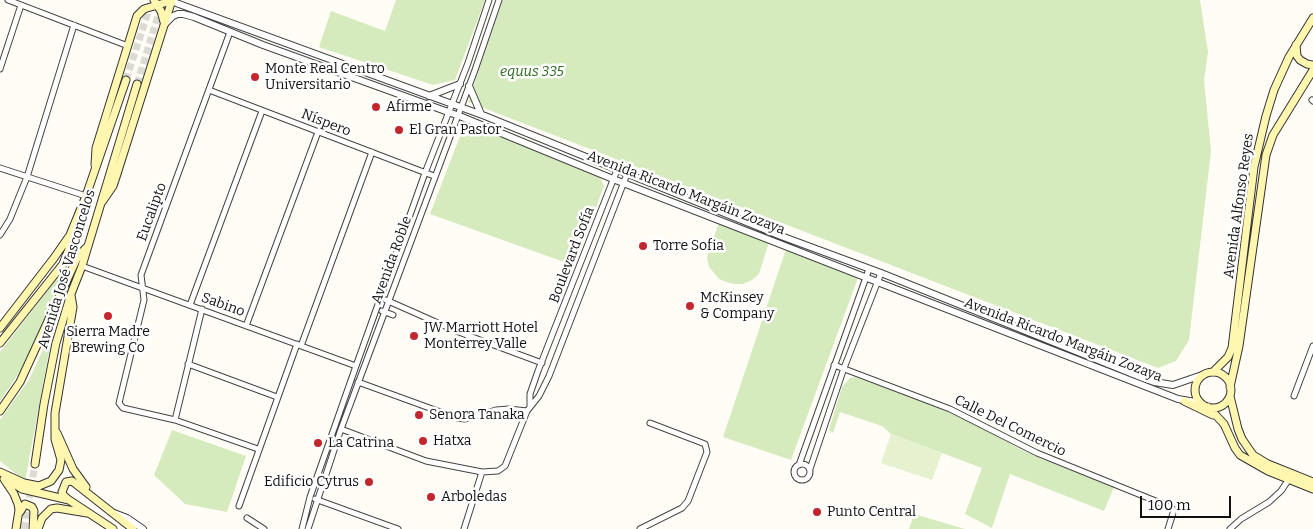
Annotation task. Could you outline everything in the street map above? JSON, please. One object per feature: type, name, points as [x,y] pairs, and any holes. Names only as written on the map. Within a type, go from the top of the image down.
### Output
[{"type":"main road","points":[[95,171],[96,148],[139,13],[156,3],[170,0],[164,25],[113,186],[100,205]]},
{"type":"main road","points":[[156,3],[164,18],[164,25]]},
{"type":"main road","name":"Avenida Alfonso Reyes","points":[[1213,372],[1228,357],[1232,348],[1254,167],[1266,116],[1274,90],[1296,44],[1313,18]]},
{"type":"main road","points":[[1296,44],[1297,56],[1300,60],[1313,65]]},
{"type":"main road","name":"Avenida Alfonso Reyes","points":[[1230,387],[1239,346],[1266,155],[1274,135],[1313,70]]},
{"type":"main road","name":"Avenida José Vasconcelos","points":[[70,235],[86,196],[126,80]]},
{"type":"main road","name":"Avenida José Vasconcelos","points":[[35,464],[53,358],[136,84]]},
{"type":"main road","points":[[0,328],[70,235]]},
{"type":"main road","points":[[0,343],[63,264],[69,248],[70,235]]},
{"type":"main road","points":[[0,411],[20,382],[78,256],[87,246]]},
{"type":"main road","points":[[0,474],[29,485],[39,486],[51,481],[60,470],[61,460],[55,439],[55,407],[73,307],[71,294]]},
{"type":"main road","points":[[1313,482],[1268,464],[1253,455],[1238,429],[1230,396],[1230,387],[1224,376],[1213,372],[1204,374],[1196,384],[1197,398],[1200,403],[1218,416],[1240,455],[1268,471],[1313,489]]},
{"type":"main road","points":[[1208,407],[1223,405],[1230,396]]},
{"type":"main road","points":[[1184,401],[1218,416]]},
{"type":"main road","points":[[55,428],[73,469],[94,497]]},
{"type":"main road","points":[[0,474],[22,489],[69,500]]},
{"type":"main road","points":[[0,474],[17,500],[16,526]]},
{"type":"main road","points":[[113,529],[64,496],[62,492],[64,485],[69,481],[74,482],[134,529]]},
{"type":"main road","points":[[16,526],[22,507],[25,504],[30,505],[34,511],[34,529]]},
{"type":"main road","points":[[38,529],[42,518],[51,509],[92,514]]},
{"type":"street","points":[[8,0],[128,46]]},
{"type":"street","name":"Avenida Ricardo Margáin Zozaya","points":[[170,0],[480,114],[1154,382],[1172,384],[1204,374]]},
{"type":"street","name":"Avenida Roble","points":[[302,529],[310,497],[356,366],[489,0]]},
{"type":"street","name":"Avenida Roble","points":[[308,529],[341,429],[458,116],[499,0]]},
{"type":"street","points":[[0,69],[21,5]]},
{"type":"street","name":"Avenida Ricardo Margáin Zozaya","points":[[164,25],[172,16],[183,14],[448,112],[623,183],[1184,401],[1200,403]]},
{"type":"street","points":[[0,235],[13,213],[27,177],[74,25]]},
{"type":"street","points":[[479,28],[489,31]]},
{"type":"street","name":"Eucalipto","points":[[175,420],[123,408],[120,405],[144,300],[141,274],[230,32]]},
{"type":"street","points":[[428,96],[460,84]]},
{"type":"street","points":[[469,86],[480,114]]},
{"type":"street","name":"Níspero","points":[[209,90],[434,176]]},
{"type":"street","points":[[190,305],[262,111]]},
{"type":"street","points":[[246,326],[318,132]]},
{"type":"street","points":[[239,506],[258,449],[372,152]]},
{"type":"street","points":[[0,168],[86,196]]},
{"type":"street","name":"Boulevard Sofía","points":[[529,408],[530,394],[617,170]]},
{"type":"street","name":"Boulevard Sofía","points":[[482,472],[498,471],[505,466],[529,408],[539,396],[549,376],[627,174]]},
{"type":"street","name":"Sabino","points":[[82,266],[356,366]]},
{"type":"street","points":[[869,269],[799,465],[794,473],[800,480],[803,481],[809,478],[810,469],[844,368],[881,274]]},
{"type":"street","points":[[381,298],[456,331],[542,363]]},
{"type":"street","points":[[202,309],[175,420],[258,449]]},
{"type":"street","points":[[377,309],[392,315]]},
{"type":"street","points":[[1294,396],[1313,346]]},
{"type":"street","points":[[188,364],[278,397]]},
{"type":"street","name":"Calle Del Comercio","points":[[834,365],[950,408],[1037,453],[1168,506],[1174,510],[1168,529]]},
{"type":"street","points":[[358,382],[458,418],[465,419],[496,410],[529,408]]},
{"type":"street","points":[[640,529],[682,508],[688,501],[707,452],[705,444],[650,423]]},
{"type":"street","points":[[341,429],[426,462],[482,472],[464,529]]},
{"type":"street","points":[[799,465],[805,465],[810,469]]},
{"type":"street","points":[[1230,529],[1241,519],[1269,502],[1281,491],[1289,479]]},
{"type":"street","points":[[310,497],[398,529]]},
{"type":"street","points":[[112,513],[122,516],[144,529]]},
{"type":"street","points":[[247,518],[264,529]]},
{"type":"green space","points":[[396,0],[485,0],[455,80],[433,85],[319,47],[331,11],[385,31]]},
{"type":"green space","name":"equus 335","points":[[503,0],[1200,0],[1208,52],[1204,80],[1211,151],[1189,340],[1176,361],[1158,368],[468,102]]},
{"type":"green space","points":[[465,123],[598,173],[604,186],[579,253],[571,260],[564,262],[430,214]]},
{"type":"green space","points":[[719,222],[769,242],[759,274],[752,280],[743,284],[726,282],[719,279],[709,267],[707,258]]},
{"type":"green space","points":[[786,249],[859,275],[791,460],[723,437]]},
{"type":"green space","points":[[71,260],[21,370],[0,401],[0,352]]},
{"type":"green space","points":[[54,325],[25,481],[0,461],[0,420],[30,378]]},
{"type":"green space","points":[[855,377],[924,402],[971,422],[1041,459],[1114,487],[1104,511],[1010,474],[992,528],[965,514],[982,468],[891,434],[882,426],[840,412],[833,433],[829,430],[842,387],[850,378]]},
{"type":"green space","points":[[172,430],[246,456],[227,512],[185,504],[154,475]]},
{"type":"green space","points":[[891,434],[942,453],[932,480],[881,463]]},
{"type":"green space","points":[[914,514],[965,529],[909,529]]},
{"type":"tunnel","points":[[126,80],[151,3]]},
{"type":"tunnel","points":[[137,84],[161,6]]},
{"type":"tunnel","points":[[24,529],[35,464]]},
{"type":"place","name":"Monte Real Centro Universitario","points":[[255,77]]},
{"type":"place","name":"Afirme","points":[[376,107]]},
{"type":"place","name":"El Gran Pastor","points":[[399,130]]},
{"type":"place","name":"Torre Sofia","points":[[643,246]]},
{"type":"place","name":"McKinsey & Company","points":[[690,306]]},
{"type":"place","name":"Sierra Madre Brewing Co","points":[[108,316]]},
{"type":"place","name":"JW Marriott Hotel Monterrey Valle","points":[[414,336]]},
{"type":"place","name":"Senora Tanaka","points":[[419,415]]},
{"type":"place","name":"Hatxa","points":[[423,441]]},
{"type":"place","name":"La Catrina","points":[[318,443]]},
{"type":"place","name":"Edificio Cytrus","points":[[369,482]]},
{"type":"place","name":"Arboledas","points":[[431,497]]},
{"type":"place","name":"Punto Central","points":[[817,512]]}]
